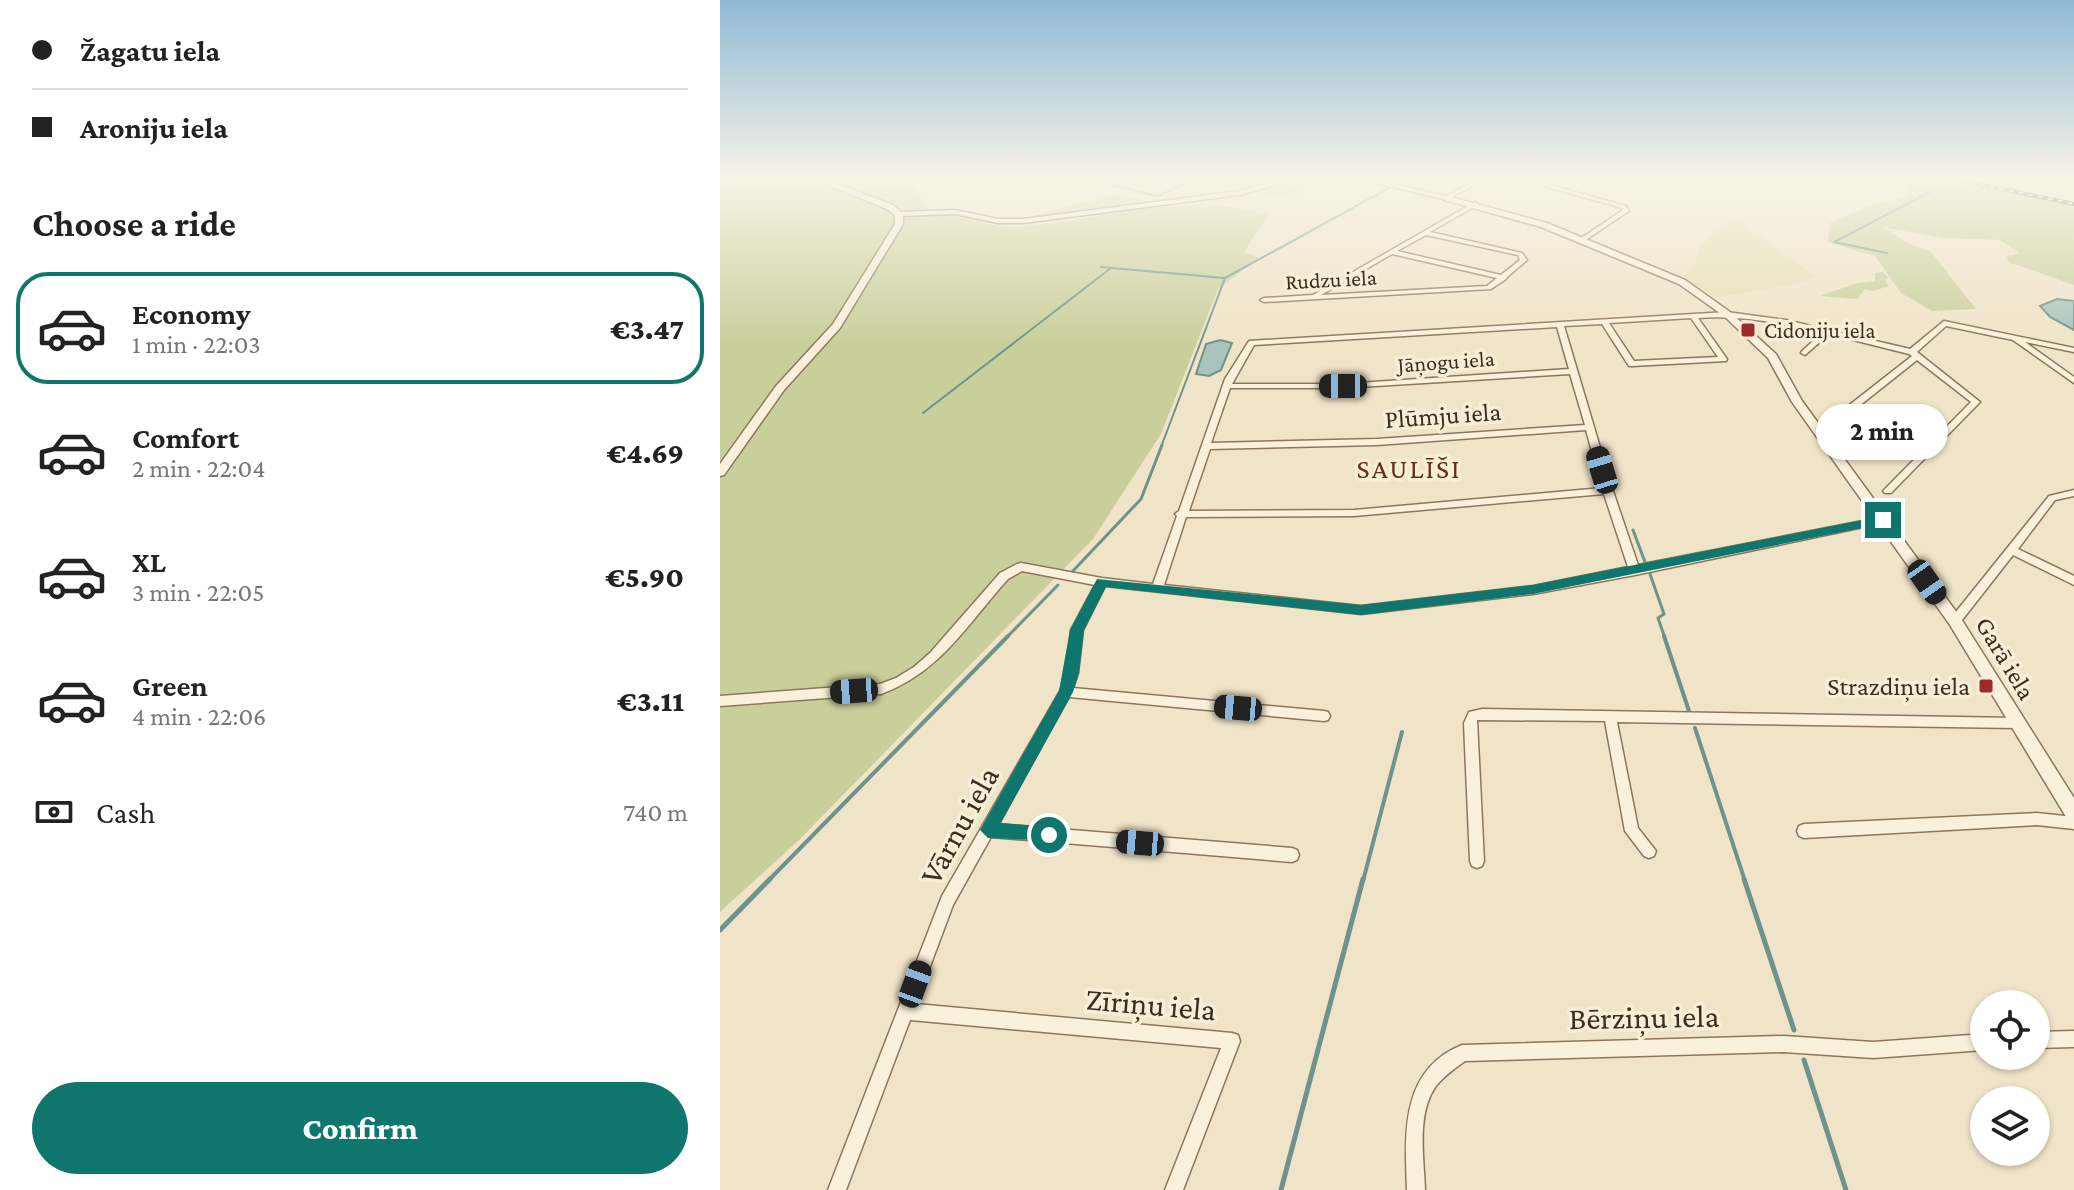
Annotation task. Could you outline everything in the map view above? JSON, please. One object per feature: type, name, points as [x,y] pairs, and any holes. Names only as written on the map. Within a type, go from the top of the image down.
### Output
[{"type":"street","points":[[720,472],[780,388],[819,348],[844,316],[893,234]]},
{"type":"street","points":[[1311,298],[1425,234]]},
{"type":"street","points":[[1391,252],[1504,278],[1525,256],[1428,234]]},
{"type":"street","name":"Garā iela","points":[[1563,234],[1682,282],[1727,314],[1779,366],[1797,402],[1955,621],[2071,806]]},
{"type":"street","points":[[1582,240],[1592,234]]},
{"type":"street","name":"Rudzu iela","points":[[1264,300],[1489,288],[1504,278]]},
{"type":"street","points":[[1157,588],[1180,514],[1227,386],[1252,343],[1727,314],[1827,332],[1914,354],[1976,402],[1888,491]]},
{"type":"street","points":[[1604,322],[1632,364],[1723,359],[1694,317]]},
{"type":"street","points":[[1841,416],[1914,354],[1944,323],[2074,350]]},
{"type":"street","points":[[1560,324],[1608,491],[1635,571]]},
{"type":"street","points":[[1805,353],[1827,332]]},
{"type":"street","points":[[2013,337],[2074,381]]},
{"type":"street","name":"Jāņogu iela","points":[[1227,386],[1343,386],[1572,371]]},
{"type":"street","name":"Plūmju iela","points":[[1205,446],[1377,442],[1589,427]]},
{"type":"street","points":[[1180,514],[1354,513],[1608,491]]},
{"type":"street","points":[[1955,621],[2052,498],[2074,493]]},
{"type":"street","points":[[720,701],[881,689],[901,683],[927,663],[1004,576],[1021,567],[1102,582],[1361,610],[1504,594],[1635,571],[1883,520]]},
{"type":"street","points":[[2011,550],[2074,581]]},
{"type":"street","name":"Vārnu iela","points":[[837,1190],[947,901],[1066,692],[1072,673],[1077,630],[1102,582]]},
{"type":"street","points":[[1066,692],[1324,716]]},
{"type":"street","points":[[1477,861],[1470,723],[1473,716],[2017,723]]},
{"type":"street","points":[[1610,717],[1632,831],[1649,851]]},
{"type":"street","points":[[1804,831],[2037,819],[2074,823]]},
{"type":"street","points":[[988,830],[1292,855]]},
{"type":"street","name":"Zīriņu iela","points":[[905,1011],[1232,1041],[1174,1190]]},
{"type":"street","points":[[2050,1040],[2074,1039]]},
{"type":"street","name":"Bērziņu iela","points":[[1416,1190],[1415,1121],[1420,1094],[1441,1065],[1462,1053],[1784,1044],[1873,1050],[1970,1043]]},
{"type":"shaded area","points":[[1714,234],[1756,234],[1817,277],[1790,285],[1715,297],[1683,278],[1695,263],[1701,246]]},
{"type":"green space","points":[[720,234],[1256,234],[1244,252],[1259,258],[1218,289],[1161,434],[1093,539],[801,838],[720,912]]},
{"type":"green space","points":[[1829,234],[1893,234],[1931,252],[1976,309],[1932,311],[1901,293],[1875,256],[1828,242]]},
{"type":"green space","points":[[1919,234],[2074,234],[2074,285],[2010,263],[2006,257],[2019,253],[2000,240],[1944,238]]},
{"type":"green space","points":[[1883,272],[1889,278],[1885,280],[1889,286],[1873,291],[1865,289],[1857,299],[1820,296],[1857,283],[1875,281],[1875,273]]},
{"type":"water","points":[[2057,299],[2074,301],[2074,330],[2050,317],[2040,306]]},
{"type":"water","points":[[1220,340],[1232,343],[1221,370],[1209,376],[1196,374],[1206,344]]},
{"type":"waterway","points":[[1161,447],[1225,278],[1306,234]]},
{"type":"waterway","points":[[1850,234],[1834,242],[1887,253]]},
{"type":"waterway","points":[[1101,267],[1224,278]]},
{"type":"waterway","points":[[923,413],[1111,268]]},
{"type":"waterway","points":[[1072,572],[1141,499],[1162,445]]},
{"type":"waterway","points":[[1633,530],[1645,562]]},
{"type":"waterway","points":[[1650,574],[1664,614],[1658,618],[1665,638]]},
{"type":"waterway","points":[[1006,638],[1058,585]]},
{"type":"waterway","points":[[768,881],[1008,636]]},
{"type":"waterway","points":[[1664,636],[1690,714]]},
{"type":"waterway","points":[[1695,728],[1745,881]]},
{"type":"waterway","points":[[1363,881],[1402,732]]},
{"type":"waterway","points":[[720,930],[770,879]]},
{"type":"waterway","points":[[1281,1190],[1363,879]]},
{"type":"waterway","points":[[1744,879],[1794,1030]]},
{"type":"waterway","points":[[1804,1060],[1846,1190]]},
{"type":"place","name":"Cidoniju iela","points":[[1748,330]]},
{"type":"place","name":"Strazdiņu iela","points":[[1986,686]]},
{"type":"district","name":"SAULĪŠI","points":[[1409,468]]},
{"type":"route","points":[[1049,835],[988,830],[1066,692],[1072,673],[1077,630],[1102,582],[1361,610],[1533,590],[1883,520]]}]
